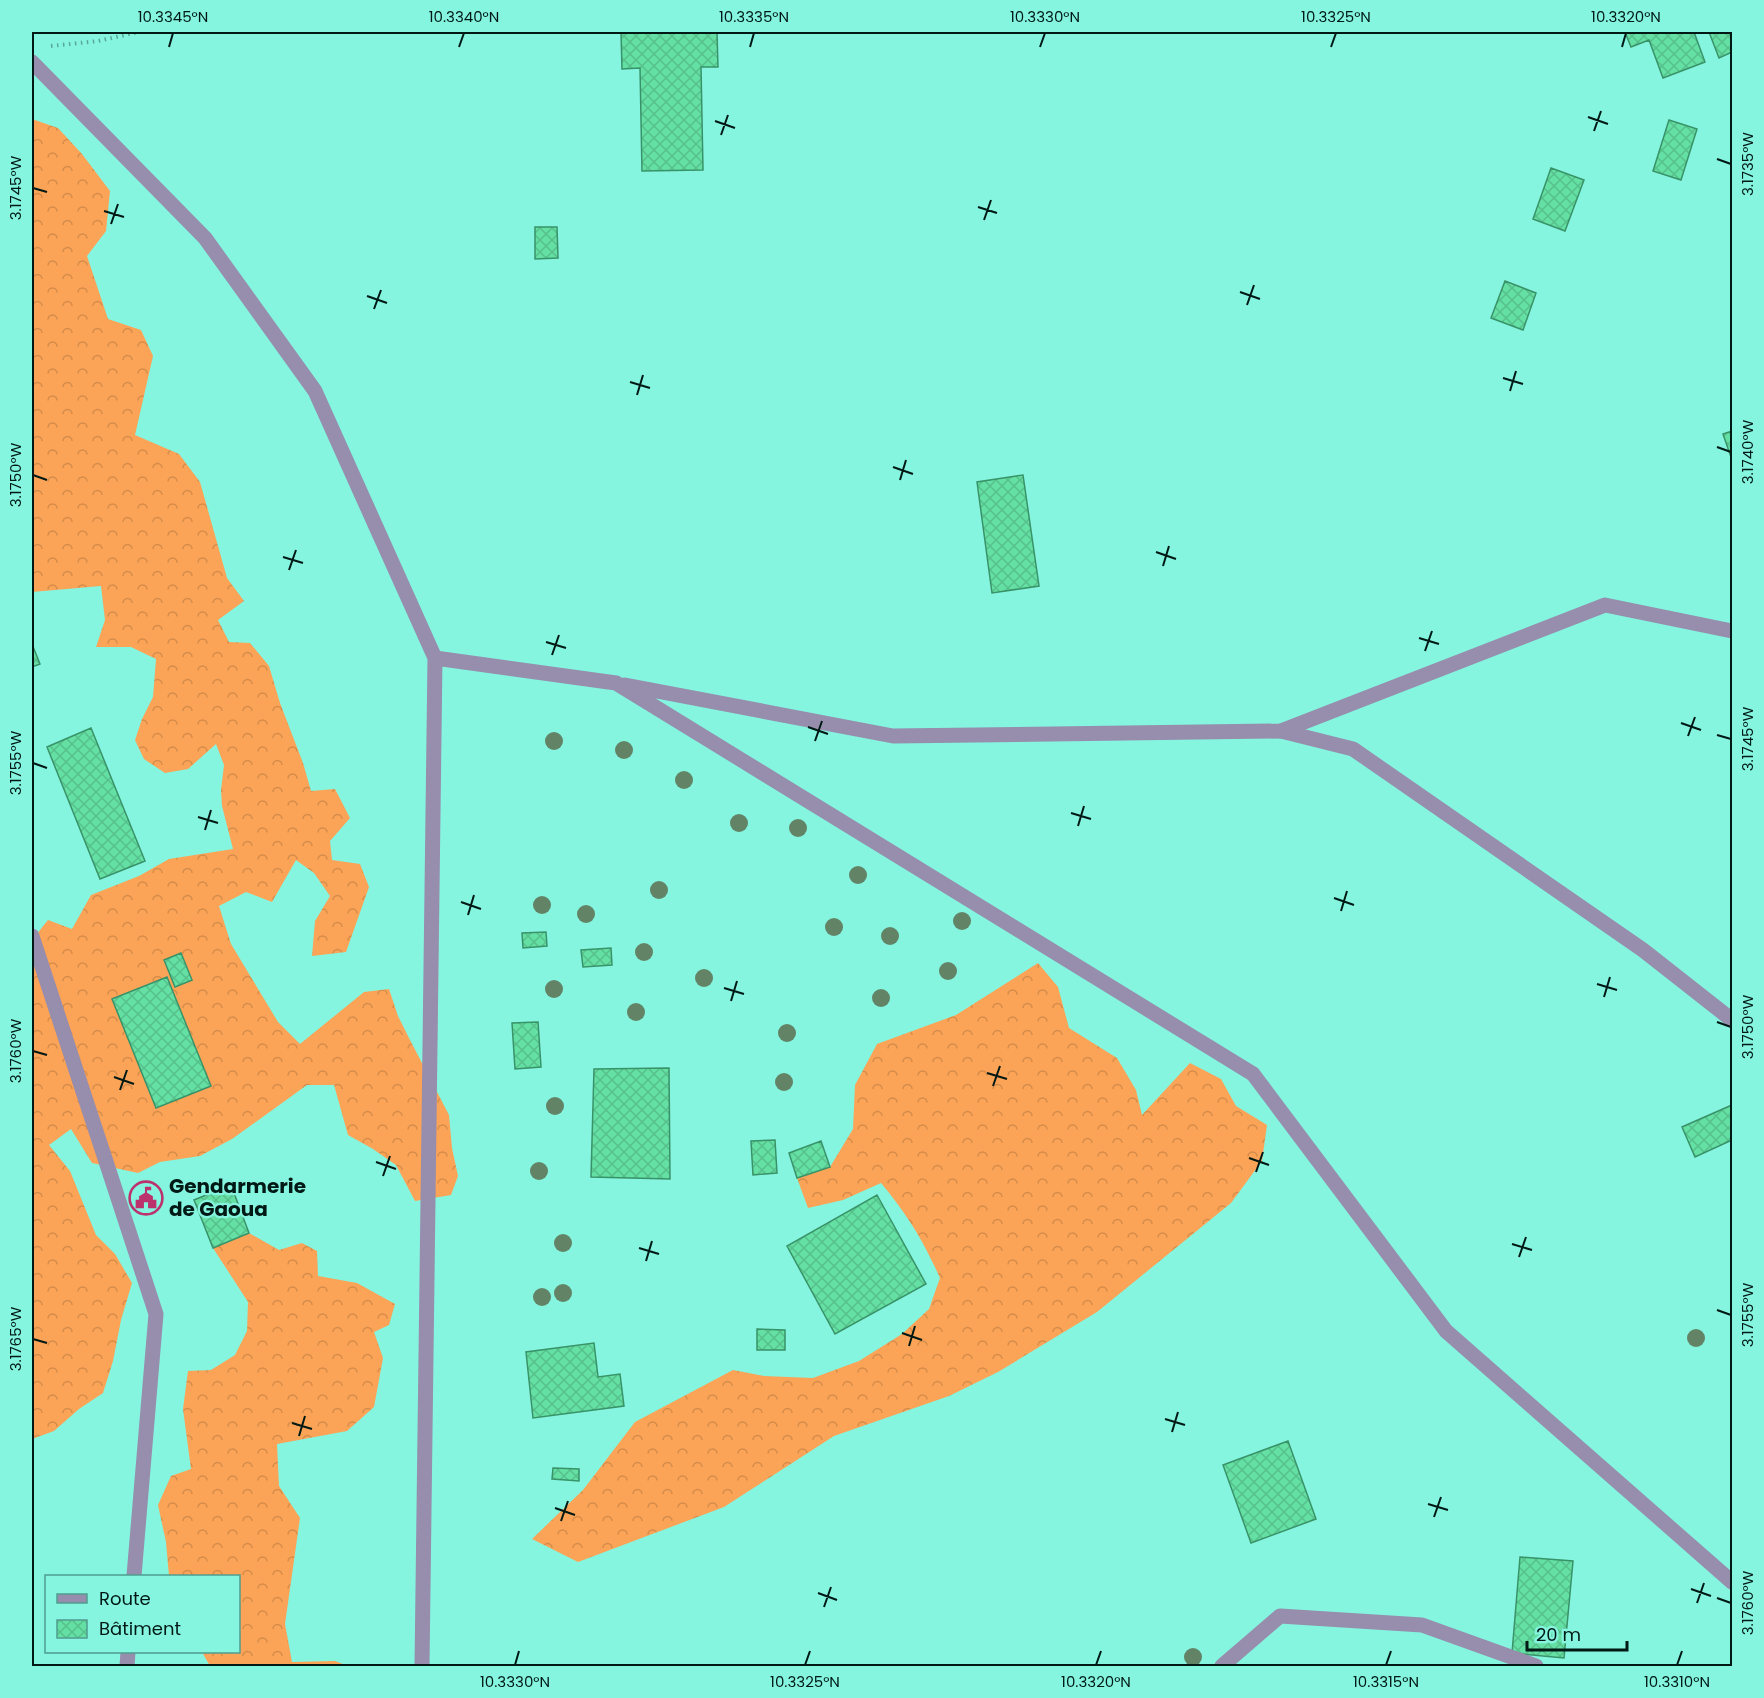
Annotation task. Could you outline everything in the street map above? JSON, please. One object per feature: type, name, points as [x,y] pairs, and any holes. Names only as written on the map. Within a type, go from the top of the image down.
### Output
[{"type":"street","points":[[32,62],[205,238],[315,392],[435,658],[422,1666]]},
{"type":"street","points":[[1281,731],[1605,605],[1732,632]]},
{"type":"street","points":[[435,658],[616,683],[893,736],[1281,731],[1353,749],[1643,950],[1732,1020]]},
{"type":"street","points":[[616,683],[1254,1074],[1446,1330],[1732,1582]]},
{"type":"street","points":[[32,936],[156,1314],[134,1575]]},
{"type":"street","points":[[1221,1666],[1281,1616],[1422,1625],[1536,1666]]},
{"type":"path","points":[[43,47],[98,41],[139,32]]},
{"type":"green space","points":[[32,119],[58,128],[82,154],[110,191],[106,231],[87,256],[108,319],[141,330],[153,356],[135,435],[179,454],[200,482],[227,578],[244,601],[218,620],[229,642],[250,643],[269,666],[311,791],[335,789],[350,818],[330,841],[332,860],[360,864],[369,887],[346,952],[312,956],[315,921],[330,896],[314,873],[296,860],[272,902],[246,892],[219,906],[231,944],[278,1022],[300,1044],[364,992],[389,989],[398,1016],[449,1115],[452,1148],[458,1176],[451,1195],[415,1201],[396,1165],[348,1135],[334,1085],[307,1085],[232,1139],[200,1156],[160,1162],[138,1173],[92,1163],[71,1129],[49,1145],[70,1171],[96,1235],[115,1254],[132,1283],[103,1393],[79,1409],[54,1431],[32,1439],[32,940],[48,920],[72,929],[91,895],[139,876],[169,859],[233,849],[222,806],[224,765],[216,744],[188,769],[165,773],[144,759],[135,740],[153,697],[156,659],[131,647],[96,647],[105,620],[101,586],[32,592]]},
{"type":"green space","points":[[1038,963],[1058,987],[1069,1028],[1117,1058],[1136,1090],[1142,1115],[1190,1063],[1221,1079],[1236,1106],[1267,1125],[1262,1161],[1231,1203],[1097,1312],[998,1372],[949,1396],[834,1436],[724,1507],[578,1562],[532,1539],[583,1490],[635,1422],[733,1370],[764,1376],[813,1378],[859,1361],[902,1334],[929,1309],[940,1278],[914,1228],[881,1183],[843,1200],[808,1208],[797,1178],[830,1167],[853,1129],[855,1085],[877,1044],[956,1015]]},
{"type":"green space","points":[[249,1233],[279,1250],[302,1243],[317,1251],[318,1276],[357,1283],[395,1304],[389,1325],[374,1332],[383,1358],[374,1407],[347,1431],[277,1444],[279,1486],[300,1518],[285,1624],[292,1662],[335,1661],[348,1666],[210,1666],[203,1653],[240,1653],[240,1575],[169,1575],[166,1542],[158,1505],[171,1476],[191,1469],[183,1409],[188,1371],[211,1370],[235,1355],[247,1331],[248,1302],[213,1248]]},
{"type":"building","points":[[621,32],[717,32],[718,67],[701,67],[703,170],[642,171],[640,68],[622,69]]},
{"type":"building","points":[[1625,32],[1694,32],[1705,62],[1663,78],[1649,40],[1631,47]]},
{"type":"building","points":[[1709,32],[1729,32],[1732,52],[1719,58]]},
{"type":"building","points":[[1669,120],[1697,129],[1681,180],[1653,171]]},
{"type":"building","points":[[1551,168],[1584,180],[1565,231],[1533,219]]},
{"type":"building","points":[[535,227],[557,227],[558,258],[535,259]]},
{"type":"building","points":[[1505,281],[1536,293],[1523,330],[1491,318]]},
{"type":"building","points":[[1732,431],[1732,460],[1723,434]]},
{"type":"building","points":[[1023,475],[1039,586],[992,593],[977,482]]},
{"type":"building","points":[[32,644],[40,664],[32,667]]},
{"type":"building","points":[[91,728],[145,861],[100,879],[47,747]]},
{"type":"building","points":[[546,932],[547,946],[523,948],[522,933]]},
{"type":"building","points":[[611,948],[612,965],[583,967],[581,950]]},
{"type":"building","points":[[181,953],[192,980],[175,987],[164,960]]},
{"type":"building","points":[[167,977],[211,1086],[156,1108],[112,999]]},
{"type":"building","points":[[538,1022],[541,1067],[515,1069],[512,1023]]},
{"type":"building","points":[[669,1068],[670,1179],[591,1177],[594,1069]]},
{"type":"building","points":[[1732,1105],[1732,1140],[1695,1157],[1682,1127]]},
{"type":"building","points":[[775,1140],[777,1173],[753,1175],[751,1141]]},
{"type":"building","points":[[821,1141],[830,1167],[797,1178],[789,1153]]},
{"type":"building","points":[[231,1185],[249,1233],[213,1248],[194,1200]]},
{"type":"building","points":[[877,1195],[926,1284],[835,1334],[787,1246]]},
{"type":"building","points":[[757,1329],[785,1330],[785,1350],[757,1350]]},
{"type":"building","points":[[594,1343],[598,1377],[620,1374],[624,1406],[533,1418],[526,1352]]},
{"type":"building","points":[[1288,1441],[1316,1519],[1251,1543],[1223,1465]]},
{"type":"building","points":[[553,1468],[579,1469],[579,1481],[552,1479]]},
{"type":"building","points":[[1520,1557],[1573,1561],[1564,1658],[1512,1653]]},
{"type":"place","name":"Gendarmerie de Gaoua","points":[[146,1198]]}]
